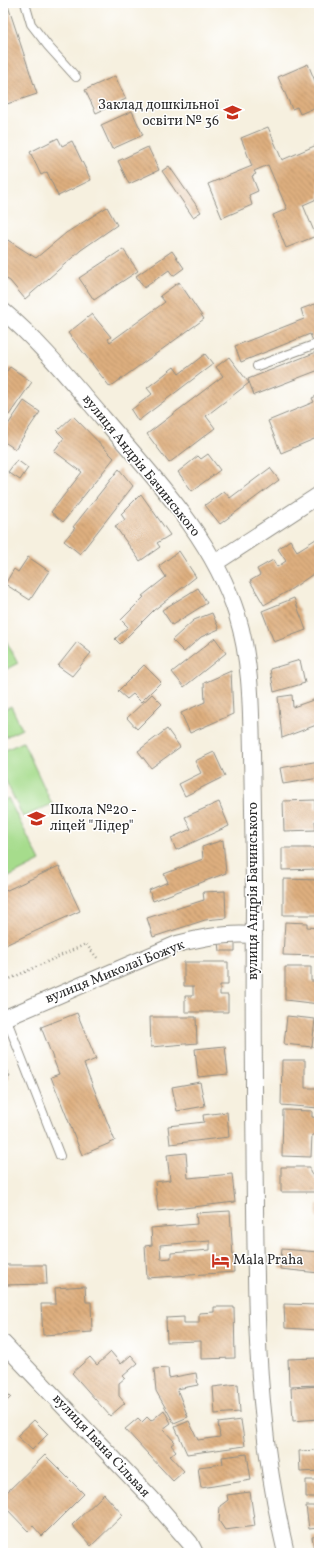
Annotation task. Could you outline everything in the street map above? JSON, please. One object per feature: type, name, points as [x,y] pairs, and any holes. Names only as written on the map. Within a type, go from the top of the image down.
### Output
[{"type":"street","name":"вулиця Андрія Бачинського","points":[[3,311],[21,326],[43,349],[134,453],[190,523],[215,562],[237,614],[248,666],[251,708],[254,833],[253,1083],[259,1358],[264,1423],[273,1485],[286,1553]]},
{"type":"street","points":[[215,562],[319,495]]},
{"type":"street","name":"вулиця Миколаї Божук","points":[[4,1018],[177,944],[205,937],[232,934],[254,934]]},
{"type":"street","name":"вулиця Івана Сільвая","points":[[3,1344],[150,1498],[190,1543],[195,1553]]},
{"type":"lane","points":[[25,3],[32,24],[48,46],[76,77]]},
{"type":"lane","points":[[257,366],[319,343]]},
{"type":"lane","points":[[4,1018],[60,1156]]},
{"type":"path","points":[[3,982],[86,944],[107,973]]},
{"type":"green space","points":[[3,635],[18,663],[3,671]]},
{"type":"green space","points":[[11,706],[22,729],[3,738],[3,710]]},
{"type":"green space","points":[[23,742],[52,804],[23,817],[3,775],[3,751]]},
{"type":"green space","points":[[8,798],[40,861],[3,880],[3,801]]},
{"type":"building","points":[[3,3],[7,3],[37,94],[7,104],[3,92]]},
{"type":"building","points":[[308,64],[319,91],[319,106],[300,114],[297,107],[292,109],[278,77]]},
{"type":"building","points":[[115,76],[126,99],[96,113],[85,90]]},
{"type":"building","points":[[132,111],[143,135],[112,149],[101,125]]},
{"type":"building","points":[[268,127],[282,160],[319,144],[319,198],[303,205],[316,236],[286,248],[273,215],[287,209],[268,165],[254,171],[256,174],[252,176],[258,191],[249,195],[252,205],[222,218],[208,184],[252,166],[241,138]]},
{"type":"building","points":[[58,138],[62,146],[72,141],[91,180],[58,196],[47,172],[41,175],[30,152]]},
{"type":"building","points":[[148,147],[159,170],[129,184],[118,161]]},
{"type":"building","points":[[169,166],[201,212],[193,217],[162,171]]},
{"type":"building","points":[[107,207],[117,225],[81,250],[25,299],[10,281],[3,277],[3,237],[36,258],[66,233]]},
{"type":"building","points":[[123,249],[138,271],[94,300],[79,278]]},
{"type":"building","points":[[172,251],[184,268],[173,276],[169,270],[144,288],[136,276]]},
{"type":"building","points":[[179,282],[204,319],[110,387],[68,333],[92,314],[111,337],[108,339],[110,342],[165,302],[160,296]]},
{"type":"building","points":[[315,304],[319,315],[319,339],[313,341],[310,334],[241,362],[235,346],[304,319],[301,309]]},
{"type":"building","points":[[319,351],[319,370],[254,395],[248,379]]},
{"type":"building","points":[[205,354],[213,364],[138,421],[131,410],[152,394],[147,388],[174,367],[179,374]]},
{"type":"building","points":[[229,357],[249,383],[206,416],[215,428],[169,463],[147,434],[223,376],[216,367]]},
{"type":"building","points":[[10,367],[32,382],[9,415],[3,410],[3,376]]},
{"type":"building","points":[[319,395],[319,437],[281,453],[268,421],[314,402],[312,398]]},
{"type":"building","points":[[24,401],[40,412],[15,449],[3,441],[3,432]]},
{"type":"building","points":[[73,416],[114,458],[63,522],[51,512],[82,472],[54,451],[64,438],[57,431]]},
{"type":"building","points":[[208,454],[220,470],[192,491],[178,472],[198,456],[201,459]]},
{"type":"building","points":[[17,460],[28,468],[20,480],[8,472]]},
{"type":"building","points":[[270,468],[279,480],[220,524],[205,505],[224,491],[230,498]]},
{"type":"building","points":[[119,469],[133,486],[80,554],[64,541],[75,528],[73,527]]},
{"type":"building","points":[[141,494],[170,535],[157,543],[160,547],[140,561],[115,526],[125,520],[121,514]]},
{"type":"building","points":[[316,539],[319,544],[319,570],[290,590],[264,605],[250,581],[260,575],[257,569],[273,560],[277,567],[286,561],[278,549],[290,540],[297,551]]},
{"type":"building","points":[[179,551],[196,577],[154,610],[120,644],[115,639],[128,627],[121,620],[144,597],[142,596],[166,577],[159,566]]},
{"type":"building","points":[[28,557],[49,571],[30,600],[5,584],[14,569],[18,572]]},
{"type":"building","points":[[198,588],[207,603],[172,625],[162,610]]},
{"type":"building","points":[[294,598],[306,630],[274,642],[262,611]]},
{"type":"building","points":[[212,613],[219,629],[201,637],[184,652],[172,640],[194,620]]},
{"type":"building","points":[[215,638],[226,653],[184,687],[172,672]]},
{"type":"building","points":[[77,642],[91,653],[72,676],[58,666]]},
{"type":"building","points":[[300,660],[305,683],[274,692],[270,669]]},
{"type":"building","points":[[144,665],[161,682],[141,702],[133,694],[127,699],[118,691]]},
{"type":"building","points":[[231,671],[233,714],[190,733],[181,713],[205,702],[204,683]]},
{"type":"building","points":[[152,694],[162,704],[137,729],[127,718]]},
{"type":"building","points":[[292,695],[293,707],[319,698],[319,724],[282,738],[278,697]]},
{"type":"building","points":[[167,729],[180,747],[151,768],[138,751]]},
{"type":"building","points":[[214,752],[225,776],[185,796],[179,784],[201,773],[195,761]]},
{"type":"building","points":[[319,761],[319,778],[283,784],[280,768]]},
{"type":"building","points":[[315,800],[315,809],[319,809],[319,821],[315,821],[316,830],[284,831],[283,801]]},
{"type":"building","points":[[219,802],[229,826],[176,850],[171,838],[191,829],[185,817]]},
{"type":"building","points":[[223,840],[226,873],[153,901],[149,890],[168,882],[164,874],[203,859],[202,847]]},
{"type":"building","points":[[282,848],[319,848],[319,869],[282,870]]},
{"type":"building","points":[[59,866],[80,911],[3,946],[3,892]]},
{"type":"building","points":[[283,879],[319,880],[319,915],[283,915]]},
{"type":"building","points":[[225,891],[226,918],[205,920],[153,937],[147,918],[204,900],[203,892]]},
{"type":"building","points":[[285,922],[307,923],[307,927],[319,928],[319,956],[283,955]]},
{"type":"building","points":[[235,941],[235,951],[220,951],[219,942]]},
{"type":"building","points":[[184,962],[228,962],[228,985],[220,985],[220,995],[228,995],[228,1012],[185,1012],[185,996],[193,996],[193,986],[184,986]]},
{"type":"building","points":[[285,967],[311,967],[311,981],[319,981],[319,1004],[285,1000]]},
{"type":"building","points":[[77,1013],[96,1059],[84,1064],[115,1141],[82,1155],[51,1077],[59,1074],[41,1027]]},
{"type":"building","points":[[287,1016],[315,1019],[312,1047],[284,1044]]},
{"type":"building","points":[[150,1017],[196,1017],[197,1043],[151,1047]]},
{"type":"building","points":[[225,1046],[228,1074],[198,1077],[195,1049]]},
{"type":"building","points":[[282,1060],[305,1060],[305,1088],[319,1088],[319,1108],[281,1105]]},
{"type":"building","points":[[3,1063],[10,1077],[3,1080]]},
{"type":"building","points":[[200,1082],[205,1106],[177,1111],[172,1087]]},
{"type":"building","points":[[283,1110],[312,1111],[312,1117],[319,1118],[319,1135],[312,1135],[311,1157],[282,1156]]},
{"type":"building","points":[[227,1112],[229,1137],[170,1144],[168,1126],[204,1122],[203,1115]]},
{"type":"building","points":[[186,1153],[188,1178],[232,1174],[235,1202],[158,1211],[155,1182],[170,1180],[167,1155]]},
{"type":"building","points":[[281,1167],[310,1167],[310,1172],[316,1181],[319,1181],[319,1192],[281,1192]]},
{"type":"building","points":[[317,1204],[319,1204],[319,1218],[316,1218]]},
{"type":"building","points":[[230,1211],[234,1272],[147,1278],[145,1246],[152,1245],[151,1228],[197,1224],[196,1213]],"holes":[[[210,1241],[210,1250],[171,1253],[171,1258],[161,1259],[160,1245]]]},
{"type":"building","points":[[282,1249],[319,1252],[319,1273],[280,1269]]},
{"type":"building","points":[[3,1265],[46,1265],[47,1284],[3,1285]]},
{"type":"building","points":[[85,1286],[86,1302],[91,1302],[92,1332],[43,1335],[41,1304],[56,1304],[55,1288]]},
{"type":"building","points":[[284,1304],[319,1305],[319,1330],[285,1328]]},
{"type":"building","points":[[214,1307],[234,1307],[235,1358],[201,1359],[201,1341],[167,1342],[166,1318],[184,1317],[184,1323],[199,1323],[199,1313],[214,1312]]},
{"type":"building","points":[[111,1352],[121,1364],[131,1355],[138,1363],[123,1376],[125,1378],[119,1383],[119,1396],[125,1403],[110,1416],[72,1373],[90,1357],[97,1365]]},
{"type":"building","points":[[318,1358],[319,1385],[289,1386],[288,1359]]},
{"type":"building","points":[[168,1368],[169,1378],[196,1373],[198,1385],[177,1389],[188,1417],[174,1423],[156,1391],[154,1369]]},
{"type":"building","points":[[238,1384],[240,1412],[215,1414],[213,1387]]},
{"type":"building","points":[[319,1386],[319,1419],[293,1421],[291,1388]]},
{"type":"building","points":[[3,1389],[11,1397],[3,1405]]},
{"type":"building","points":[[164,1410],[171,1423],[163,1429],[175,1442],[171,1445],[176,1451],[170,1456],[184,1471],[173,1481],[125,1429],[138,1418],[142,1422],[147,1417],[151,1421]]},
{"type":"building","points":[[34,1420],[48,1434],[32,1450],[17,1436]]},
{"type":"building","points":[[241,1420],[245,1446],[187,1454],[175,1427],[189,1421],[198,1440],[220,1437],[218,1423]]},
{"type":"building","points":[[319,1450],[319,1471],[300,1472],[299,1451]]},
{"type":"building","points":[[247,1454],[251,1480],[201,1488],[198,1467],[223,1464],[222,1457]]},
{"type":"building","points":[[45,1455],[84,1494],[42,1536],[33,1526],[28,1531],[3,1505],[3,1496]]},
{"type":"building","points":[[306,1480],[319,1480],[319,1497],[306,1497]]},
{"type":"building","points":[[250,1492],[255,1526],[225,1530],[219,1521],[220,1506],[228,1500],[227,1495]]},
{"type":"building","points":[[104,1494],[123,1515],[91,1546],[72,1525]]},
{"type":"building","points":[[306,1506],[319,1506],[319,1528],[309,1529]]},
{"type":"building","points":[[319,1536],[319,1553],[315,1553],[312,1537]]},
{"type":"place","name":"Заклад дошкільної освіти № 36","points":[[232,113]]},
{"type":"place","name":"Школа №20 - ліцей \"Лідер\"","points":[[37,818]]},
{"type":"place","name":"Mala Praha","points":[[220,1260]]}]
